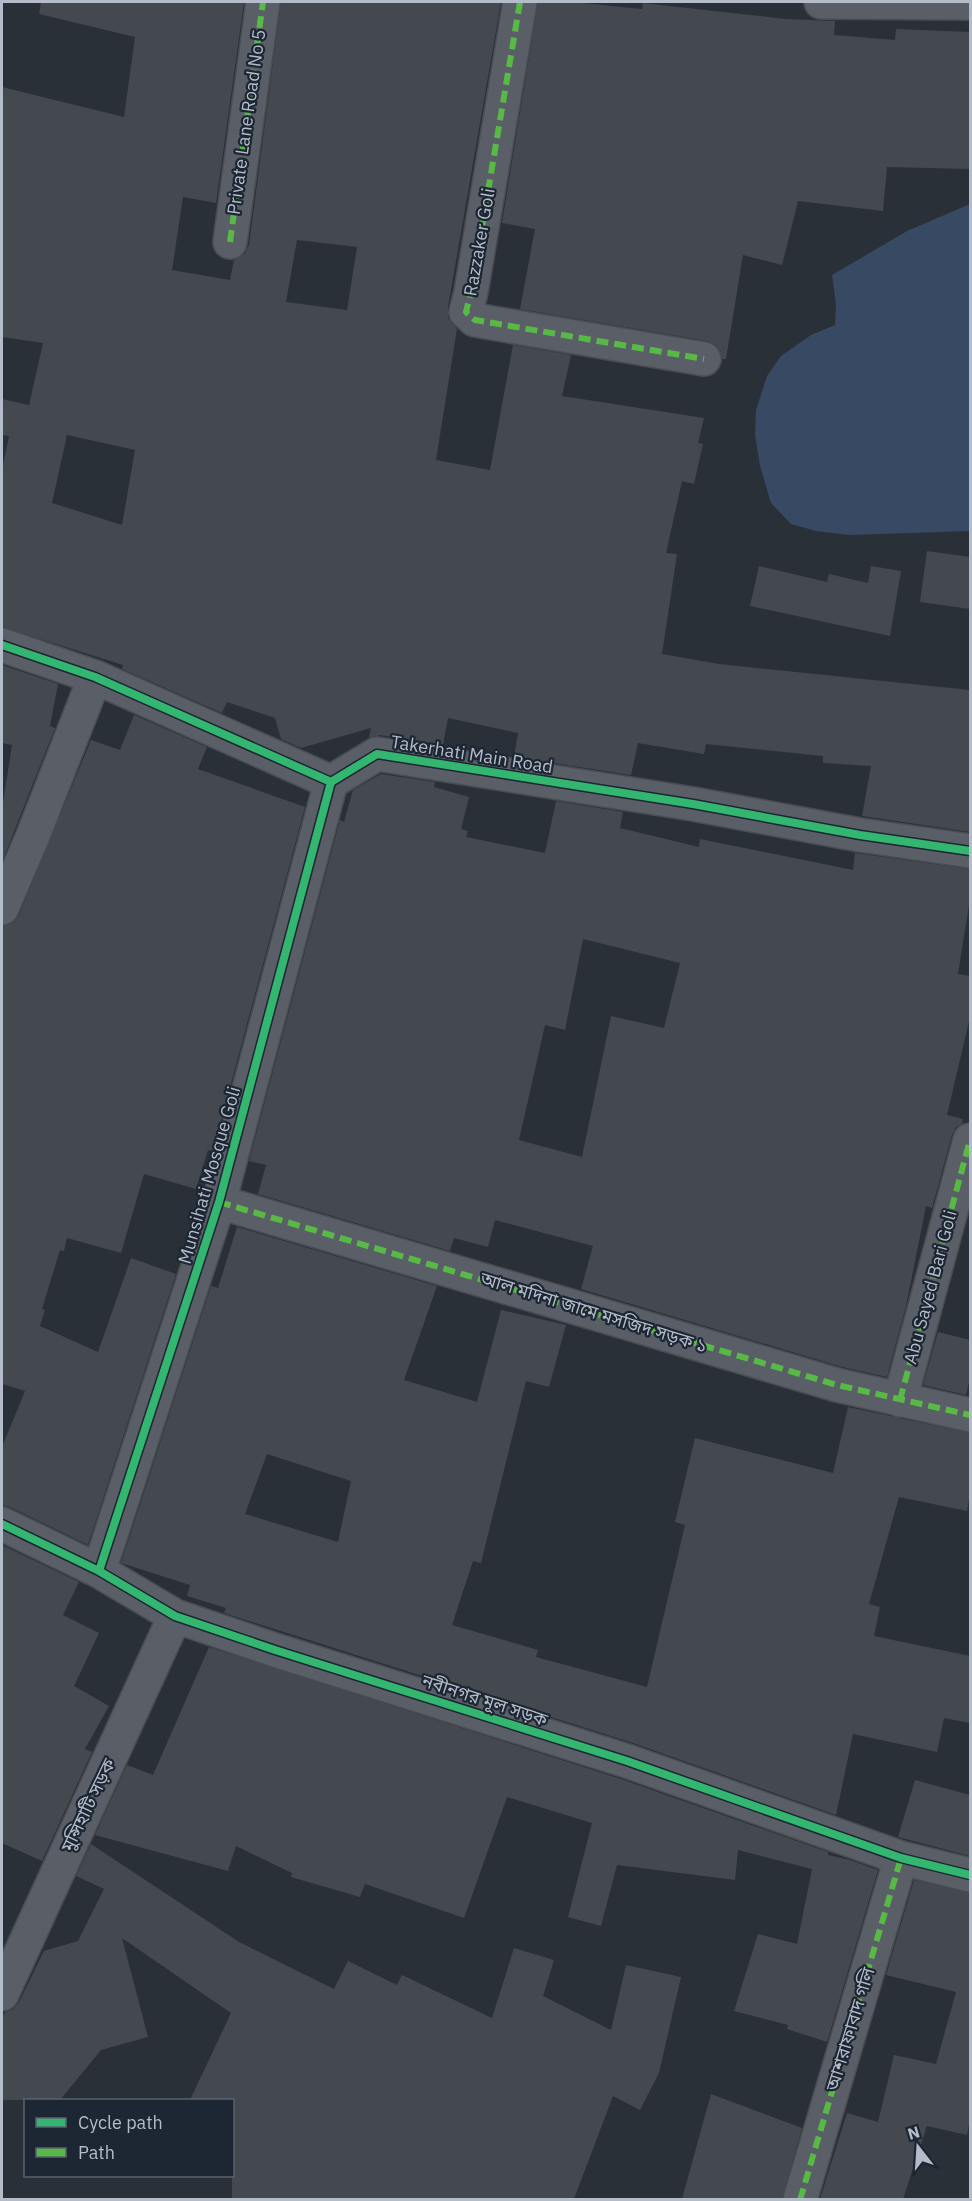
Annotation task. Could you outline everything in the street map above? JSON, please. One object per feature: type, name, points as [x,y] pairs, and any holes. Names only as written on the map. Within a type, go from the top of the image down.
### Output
[{"type":"street","name":"Private Lane Road No 5","points":[[230,242],[263,2]]},
{"type":"street","name":"Razzaker Goli","points":[[520,2],[466,312],[475,321],[704,359]]},
{"type":"street","points":[[821,2],[970,3]]},
{"type":"street","points":[[2,645],[94,678],[331,782]]},
{"type":"street","points":[[2,908],[32,838],[94,678]]},
{"type":"street","name":"Takerhati Main Road","points":[[331,782],[377,754],[693,804],[860,836],[970,851]]},
{"type":"street","name":"Munsihati Mosque Goli","points":[[99,1571],[219,1202],[331,782]]},
{"type":"street","name":"Abu Sayed Bari Goli","points":[[900,1400],[970,1140]]},
{"type":"street","name":"আল মদিনা জামে মসজিদ সড়ক ১","points":[[219,1202],[816,1378],[970,1415]]},
{"type":"street","name":"নবীনগর মূল সড়ক","points":[[2,1524],[99,1571],[175,1616],[275,1650],[627,1761],[901,1858],[970,1875]]},
{"type":"street","name":"মুন্সিহাটি সড়ক","points":[[2,1994],[175,1616]]},
{"type":"street","name":"আশরাফাবাদ গলি","points":[[800,2199],[901,1858]]},
{"type":"water","points":[[970,204],[970,531],[849,535],[816,531],[791,524],[771,503],[760,466],[755,435],[756,410],[767,376],[781,356],[811,335],[835,325],[836,305],[832,275],[907,231]]},
{"type":"building","points":[[41,2],[244,2],[216,203],[183,197],[172,270],[230,280],[234,260],[244,254],[249,245],[281,2],[501,2],[448,307],[448,318],[457,329],[436,460],[490,470],[513,345],[571,355],[562,396],[704,418],[698,443],[703,444],[694,484],[682,481],[666,553],[677,554],[662,654],[719,664],[970,690],[970,832],[862,816],[871,766],[823,763],[823,756],[706,744],[704,754],[638,743],[631,775],[514,757],[518,733],[448,718],[443,745],[380,735],[369,738],[371,728],[301,748],[281,739],[275,718],[227,702],[222,713],[122,669],[123,665],[2,627],[2,470],[9,436],[2,435],[2,399],[29,405],[43,343],[2,337],[2,87],[124,117],[135,37],[39,14]],"holes":[[[297,240],[357,247],[347,310],[286,302]],[[67,435],[135,450],[122,525],[52,503]]]},
{"type":"building","points":[[538,2],[573,2],[642,9],[643,3],[786,19],[835,21],[834,35],[895,40],[896,29],[970,32],[970,169],[887,167],[883,211],[798,201],[782,265],[743,255],[726,359],[722,359],[721,352],[716,345],[707,341],[520,309],[535,229],[502,223]]},
{"type":"building","points":[[927,551],[970,557],[970,609],[920,602]]},
{"type":"building","points":[[759,566],[827,582],[829,574],[868,583],[871,566],[901,571],[890,636],[750,606]]},
{"type":"building","points":[[2,665],[58,684],[50,726],[55,728],[2,862],[2,809],[12,745],[2,743]]},
{"type":"building","points":[[134,715],[207,747],[198,769],[305,807],[213,1151],[208,1150],[196,1189],[144,1174],[121,1253],[67,1238],[64,1251],[60,1250],[42,1309],[45,1310],[40,1326],[98,1352],[131,1258],[176,1274],[88,1545],[2,1505],[2,1447],[25,1391],[2,1384],[2,926],[13,923],[19,915],[91,740],[120,750]]},
{"type":"building","points":[[381,774],[435,782],[434,787],[469,797],[461,829],[468,831],[466,837],[545,853],[556,801],[623,812],[620,828],[699,847],[700,839],[853,870],[855,853],[970,869],[970,899],[958,974],[970,976],[970,1017],[947,1115],[963,1119],[962,1124],[956,1127],[952,1135],[932,1208],[926,1206],[906,1306],[887,1377],[842,1367],[581,1289],[593,1246],[495,1220],[488,1247],[454,1238],[450,1251],[258,1194],[266,1165],[249,1161],[340,820],[344,822],[353,790]],"holes":[[[583,939],[680,963],[664,1028],[611,1016],[582,1157],[519,1140],[545,1025],[565,1030]]]},
{"type":"building","points":[[237,1227],[437,1286],[404,1380],[477,1402],[501,1310],[566,1325],[549,1387],[526,1381],[481,1563],[473,1561],[452,1625],[538,1650],[536,1657],[647,1687],[685,1525],[675,1522],[695,1438],[833,1473],[848,1407],[970,1433],[970,1493],[967,1511],[899,1497],[869,1604],[880,1607],[874,1636],[970,1656],[970,1723],[944,1718],[937,1752],[853,1734],[836,1815],[633,1743],[224,1613],[226,1608],[187,1596],[190,1585],[121,1563],[211,1286],[218,1288]],"holes":[[[267,1454],[351,1481],[338,1542],[245,1514]]]},
{"type":"building","points":[[938,1332],[970,1340],[970,1378],[966,1395],[923,1385]]},
{"type":"building","points":[[2,1545],[79,1582],[63,1615],[99,1633],[74,1686],[109,1706],[85,1749],[92,1752],[42,1861],[2,1843]]},
{"type":"building","points":[[209,1647],[621,1779],[828,1852],[828,1855],[878,1870],[827,2042],[787,2029],[788,2025],[734,2011],[758,1934],[797,1944],[812,1869],[738,1850],[735,1880],[617,1865],[601,1926],[568,1917],[592,1823],[507,1797],[464,1918],[365,1884],[360,1897],[291,1877],[292,1873],[236,1846],[228,1871],[95,1835],[127,1765],[153,1775]]},
{"type":"building","points":[[915,1780],[970,1795],[970,1856],[898,1837]]},
{"type":"building","points":[[91,1844],[239,1942],[334,1989],[348,1961],[397,1985],[402,1975],[492,2018],[514,1948],[554,1960],[543,1996],[611,2030],[626,1965],[681,1977],[659,2073],[640,2110],[613,2096],[574,2199],[232,2199],[234,2099],[190,2099],[231,2013],[122,1938],[148,2037],[101,2050],[61,2099],[2,2100],[2,2017],[19,2002],[44,1951],[78,1941],[104,1889],[76,1876]]},
{"type":"building","points":[[914,1880],[970,1893],[970,2119],[967,2135],[927,2126],[903,2199],[820,2199],[847,2113],[878,2122],[894,2055],[936,2064],[956,1992],[886,1975]]},
{"type":"building","points":[[711,2094],[802,2128],[782,2199],[682,2199]]},
{"type":"marked path","points":[[230,242],[263,2]]},
{"type":"marked path","points":[[520,2],[466,312],[475,320],[704,359]]},
{"type":"marked path","points":[[900,1400],[970,1140]]},
{"type":"marked path","points":[[219,1202],[837,1385],[970,1415]]},
{"type":"marked path","points":[[800,2200],[901,1858]]},
{"type":"cycle path","points":[[2,645],[95,677],[331,782],[377,754],[693,804],[860,835],[970,851]]},
{"type":"cycle path","points":[[99,1571],[219,1202],[331,782]]},
{"type":"cycle path","points":[[2,1524],[99,1571],[175,1616],[275,1650],[627,1761],[901,1858],[970,1875]]}]
